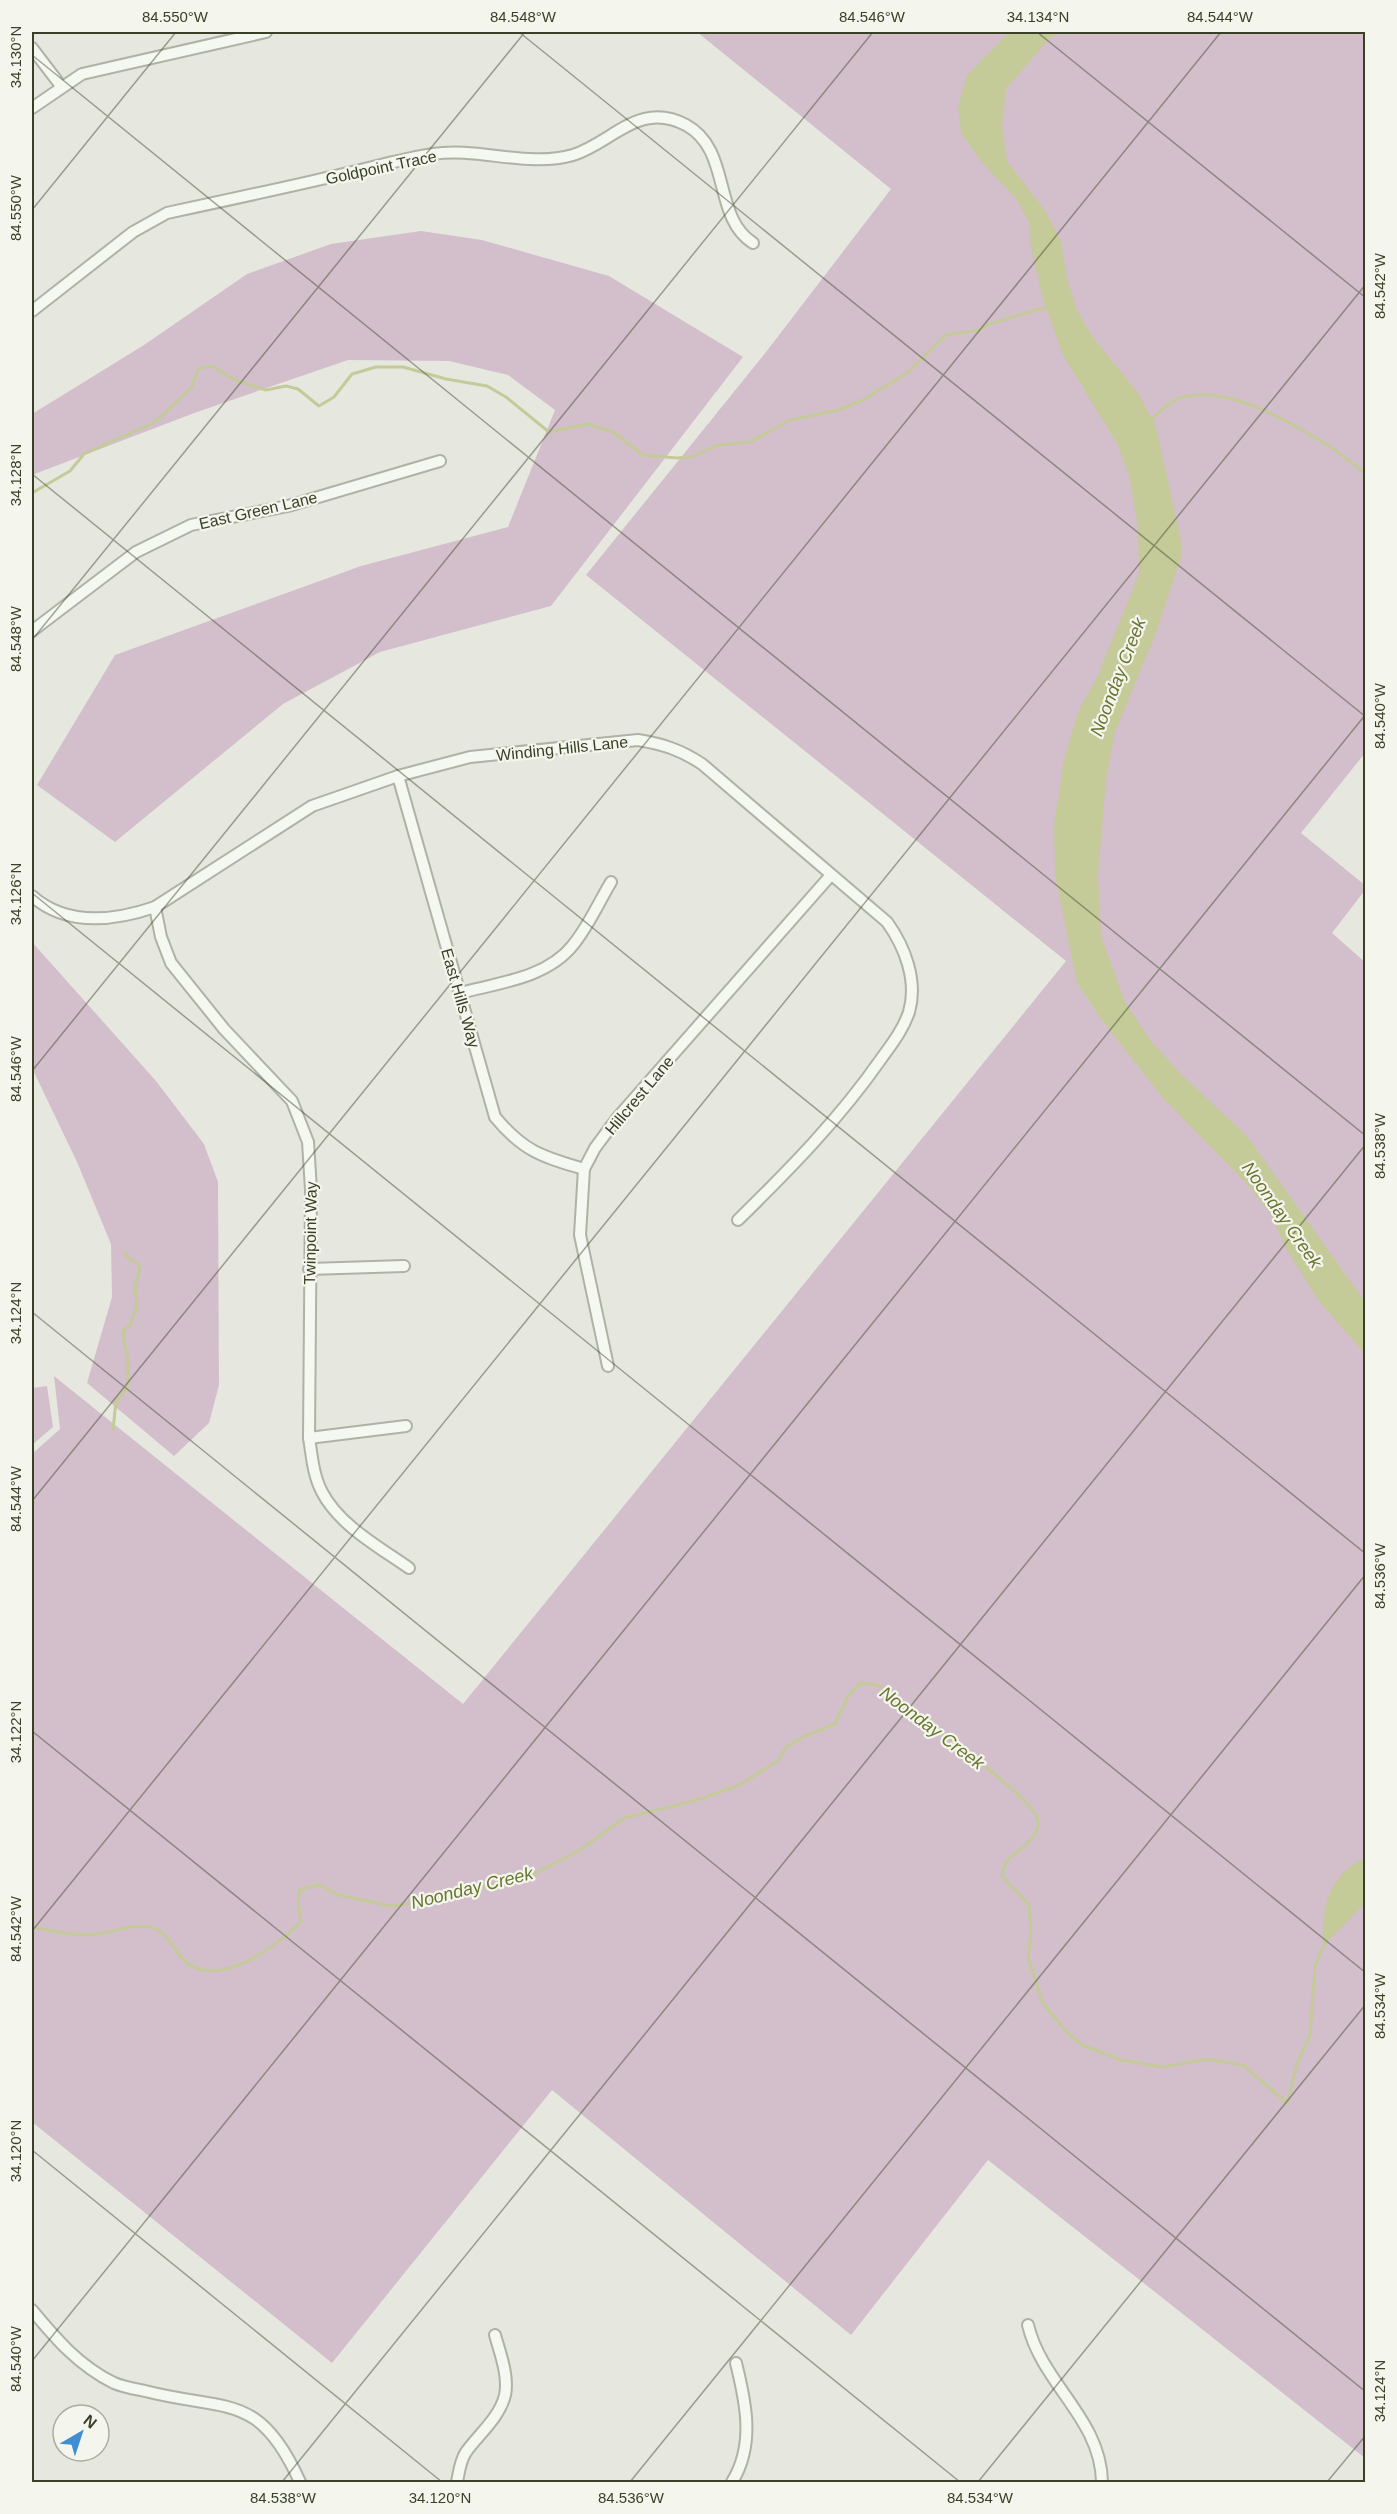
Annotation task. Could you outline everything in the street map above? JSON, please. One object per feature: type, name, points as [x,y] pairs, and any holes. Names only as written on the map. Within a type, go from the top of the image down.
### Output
[{"type":"street","points":[[32,108],[82,74],[266,32]]},
{"type":"street","points":[[32,48],[62,86]]},
{"type":"street","name":"Goldpoint Trace","points":[[32,310],[133,232],[167,213],[435,154],[542,160],[574,154],[637,120],[650,118],[666,119],[686,125],[701,137],[718,167],[735,226],[743,237],[753,243]]},
{"type":"street","name":"East Green Lane","points":[[32,631],[136,552],[191,525],[288,506],[440,461]]},
{"type":"street","name":"Winding Hills Lane","points":[[32,896],[57,913],[77,918],[129,916],[155,907],[312,806],[398,776],[470,757],[628,741],[665,744],[683,751],[702,764],[887,922],[899,938],[909,969],[912,992],[909,1012],[900,1032],[865,1083],[794,1164],[738,1220]]},
{"type":"street","name":"East Hills Way","points":[[398,776],[495,1117],[506,1131],[534,1154],[584,1169]]},
{"type":"street","name":"Hillcrest Lane","points":[[608,1366],[580,1235],[584,1169],[595,1148],[618,1117],[831,875]]},
{"type":"street","points":[[460,993],[537,972],[562,956],[574,945],[611,882]]},
{"type":"street","name":"Twinpoint Way","points":[[155,907],[161,937],[171,963],[224,1029],[292,1101],[301,1122],[308,1142],[310,1171],[309,1438],[313,1466],[322,1492],[330,1503],[366,1538],[409,1568]]},
{"type":"street","points":[[309,1269],[404,1266]]},
{"type":"street","points":[[309,1438],[406,1426]]},
{"type":"street","points":[[32,2310],[79,2362],[115,2384],[240,2409],[273,2436],[287,2454],[300,2482]]},
{"type":"street","points":[[1028,2325],[1033,2347],[1081,2417],[1097,2448],[1102,2482]]},
{"type":"street","points":[[457,2482],[460,2463],[466,2452],[491,2420],[505,2396],[503,2369],[495,2335]]},
{"type":"street","points":[[732,2482],[739,2471],[746,2446],[747,2408],[736,2363]]},
{"type":"shaded area","points":[[697,32],[1365,32],[1365,753],[1301,833],[1366,886],[1332,933],[1366,963],[1365,2458],[988,2160],[851,2335],[552,2090],[332,2363],[32,2122],[32,1454],[60,1429],[54,1376],[463,1704],[1066,961],[586,575],[766,352],[891,189]]},
{"type":"shaded area","points":[[421,231],[482,240],[609,276],[743,357],[551,606],[380,652],[283,704],[115,842],[37,785],[115,655],[361,566],[508,527],[555,410],[508,375],[449,361],[348,360],[197,412],[32,475],[32,414],[144,345],[247,274],[331,244]]},
{"type":"shaded area","points":[[32,942],[156,1081],[204,1144],[218,1182],[219,1385],[209,1423],[174,1456],[87,1383],[112,1297],[111,1244],[77,1162],[32,1068]]},
{"type":"shaded area","points":[[47,1386],[53,1427],[32,1445],[32,1388]]},
{"type":"water","points":[[1009,32],[1060,32],[1049,39],[1006,89],[1002,126],[1007,161],[1046,212],[1061,242],[1067,278],[1077,310],[1093,337],[1138,393],[1156,427],[1181,540],[1181,558],[1155,636],[1115,732],[1106,779],[1098,875],[1101,936],[1125,1002],[1149,1039],[1183,1076],[1247,1136],[1365,1302],[1365,1354],[1318,1300],[1287,1250],[1270,1213],[1245,1182],[1163,1098],[1104,1023],[1077,983],[1055,875],[1054,824],[1064,760],[1078,712],[1097,677],[1139,574],[1138,527],[1129,476],[1118,445],[1063,355],[1042,296],[1031,246],[1029,222],[1016,199],[979,159],[961,133],[958,106],[967,75]]},
{"type":"water","points":[[1365,1858],[1365,1903],[1324,1945],[1326,1905],[1335,1883],[1343,1873]]},
{"type":"waterway","points":[[32,493],[70,471],[84,454],[155,422],[191,388],[199,368],[212,366],[235,380],[266,390],[286,386],[298,389],[319,406],[334,397],[352,374],[376,367],[403,367],[446,379],[487,386],[506,397],[549,432],[588,424],[613,432],[643,455],[691,457],[718,445],[750,442],[790,420],[838,410],[863,400],[907,373],[946,335],[980,330],[989,324],[1050,306]]},
{"type":"waterway","points":[[1150,421],[1182,397],[1206,395],[1224,397],[1244,402],[1282,419],[1332,448],[1366,473]]},
{"type":"waterway","points":[[113,1430],[116,1401],[128,1387],[128,1360],[123,1335],[124,1329],[130,1326],[137,1305],[135,1287],[140,1269],[138,1264],[127,1257],[126,1252]]},
{"type":"waterway","name":"Noonday Creek","points":[[32,1927],[86,1935],[134,1927],[150,1927],[161,1932],[182,1958],[195,1968],[210,1971],[227,1969],[245,1962],[277,1943],[301,1921],[298,1901],[300,1889],[320,1885],[339,1895],[391,1906],[440,1899],[536,1873],[580,1850],[624,1818],[694,1801],[739,1785],[778,1761],[786,1747],[803,1737],[835,1724],[848,1696],[860,1683],[877,1685],[992,1772],[1031,1809],[1038,1821],[1036,1833],[1008,1861],[1002,1876],[1029,1905],[1031,1934],[1028,1957],[1043,2004],[1067,2032],[1082,2045],[1121,2060],[1163,2067],[1207,2059],[1243,2065],[1287,2103],[1297,2064],[1310,2035],[1315,1966],[1325,1943]]}]
